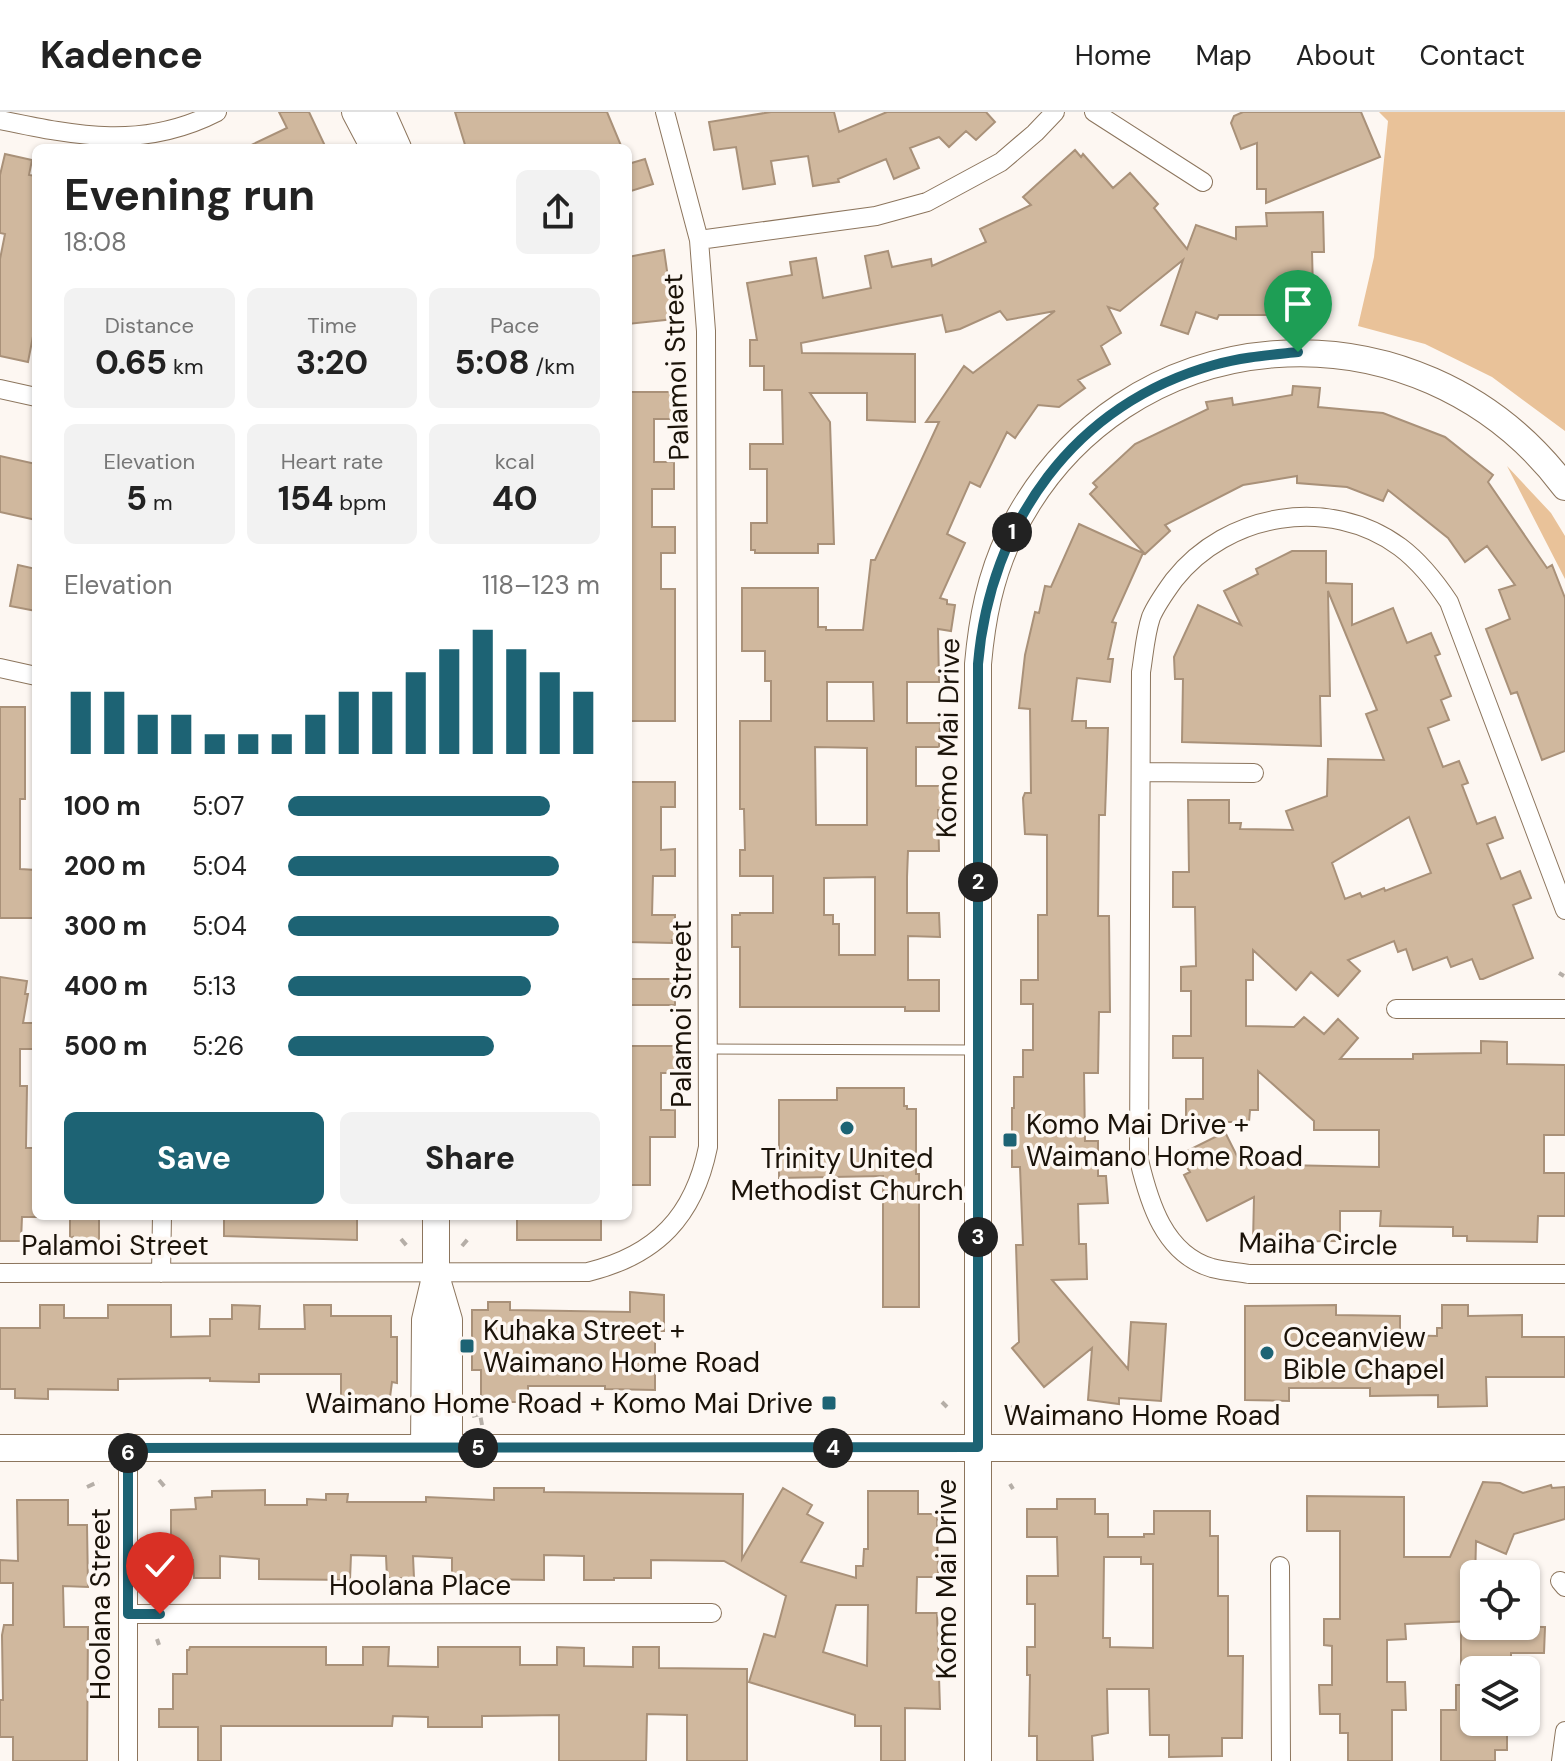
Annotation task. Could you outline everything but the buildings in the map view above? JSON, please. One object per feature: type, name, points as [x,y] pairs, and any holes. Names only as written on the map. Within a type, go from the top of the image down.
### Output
[{"type":"main road","points":[[355,112],[372,144]]},
{"type":"main road","points":[[382,112],[396,144]]},
{"type":"main road","name":"Komo Mai Drive","points":[[978,1761],[978,692],[981,626],[990,589],[1011,534],[1038,490],[1079,442],[1132,401],[1187,374],[1251,356],[1298,352],[1337,354],[1403,369],[1460,393],[1510,427],[1565,487]]},
{"type":"main road","points":[[436,1220],[436,1273],[425,1320],[437,1448]]},
{"type":"main road","name":"Waimano Home Road","points":[[0,1448],[1565,1448]]},
{"type":"street","points":[[0,120],[91,137],[142,142],[217,112]]},
{"type":"street","name":"Palamoi Street","points":[[0,1273],[588,1272],[630,1258],[653,1243],[689,1204],[703,1171],[708,1147],[706,331],[699,240],[665,112]]},
{"type":"street","points":[[699,240],[876,216],[927,202],[1001,162],[1055,112]]},
{"type":"street","points":[[1094,112],[1203,182]]},
{"type":"street","points":[[0,389],[32,396]]},
{"type":"street","name":"Maiha Circle","points":[[1565,910],[1449,602],[1435,581],[1399,546],[1342,521],[1301,516],[1265,521],[1238,529],[1199,552],[1152,615],[1141,672],[1139,1160],[1148,1199],[1160,1224],[1174,1243],[1192,1259],[1211,1268],[1249,1274],[1565,1274]]},
{"type":"street","points":[[0,668],[32,675]]},
{"type":"street","points":[[1141,772],[1254,773]]},
{"type":"street","points":[[1396,1009],[1565,1009]]},
{"type":"street","points":[[161,1273],[162,1220]]},
{"type":"street","name":"Hoolana Street","points":[[128,1448],[128,1761]]},
{"type":"street","points":[[1280,1566],[1281,1761]]},
{"type":"street","name":"Hoolana Place","points":[[128,1614],[712,1613]]},
{"type":"street","points":[[1561,1761],[1565,1731]]},
{"type":"lane","points":[[709,1049],[978,1050]]},
{"type":"path","points":[[401,1239],[407,1246]]},
{"type":"path","points":[[462,1246],[468,1239]]},
{"type":"path","points":[[942,1402],[947,1407]]},
{"type":"path","points":[[1009,1410],[1014,1406]]},
{"type":"path","points":[[466,1417],[480,1414],[482,1425]]},
{"type":"path","points":[[940,1486],[946,1479]]},
{"type":"path","points":[[159,1480],[165,1487]]},
{"type":"path","points":[[87,1487],[98,1482]]},
{"type":"path","points":[[157,1587],[160,1579]]},
{"type":"shaded area","points":[[1379,112],[1565,112],[1565,431],[1492,377],[1425,344],[1358,326],[1374,257],[1388,121]]},
{"type":"shaded area","points":[[1507,466],[1551,513],[1565,536],[1565,579]]},
{"type":"place","name":"Trinity United Methodist Church","points":[[847,1128]]},
{"type":"place","name":"Komo Mai Drive + Waimano Home Road","points":[[1010,1140]]},
{"type":"place","name":"Kuhaka Street + Waimano Home Road","points":[[467,1346]]},
{"type":"place","name":"Oceanview Bible Chapel","points":[[1267,1353]]},
{"type":"place","name":"Waimano Home Road + Komo Mai Drive","points":[[829,1403]]},
{"type":"route","points":[[160,1614],[128,1614],[128,1448],[978,1447],[978,664],[981,626],[990,589],[1011,534],[1038,490],[1057,465],[1103,421],[1132,401],[1187,374],[1251,356],[1298,352]]}]
